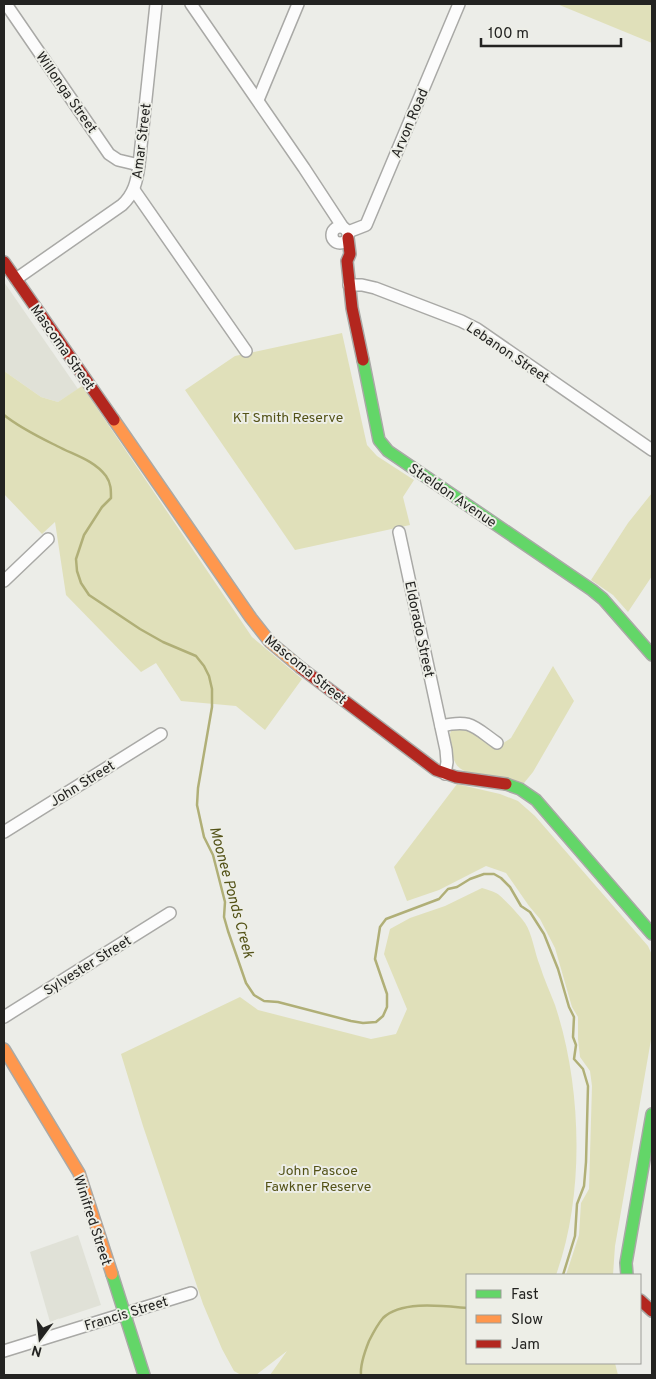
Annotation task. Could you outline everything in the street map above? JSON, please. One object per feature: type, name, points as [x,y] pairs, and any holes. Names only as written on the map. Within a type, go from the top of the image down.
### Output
[{"type":"main road","points":[[343,232],[350,254],[347,261],[349,282]]},
{"type":"main road","name":"Mascoma Street","points":[[4,262],[259,629],[283,654],[423,760],[445,774],[453,777],[511,786],[520,789],[536,800],[652,934]]},
{"type":"main road","name":"Streldon Avenue","points":[[349,282],[352,308],[382,445],[388,451],[592,590],[603,599],[652,655]]},
{"type":"main road","name":"Winifred Street","points":[[4,1049],[79,1173],[144,1375]]},
{"type":"main road","points":[[627,1274],[626,1263],[652,1114]]},
{"type":"main road","points":[[641,1301],[652,1311]]},
{"type":"street","name":"Willonga Street","points":[[6,4],[110,154],[118,160],[139,165]]},
{"type":"street","name":"Amar Street","points":[[16,279],[122,205],[129,199],[134,190],[139,165],[156,4]]},
{"type":"street","points":[[191,4],[309,175],[343,232]]},
{"type":"street","points":[[258,100],[298,4]]},
{"type":"street","name":"Arvon Road","points":[[347,261],[343,257],[337,243],[344,242],[343,232],[366,225],[459,4]]},
{"type":"street","points":[[134,190],[246,351]]},
{"type":"street","name":"Lebanon Street","points":[[349,282],[375,288],[461,320],[478,329],[652,450]]},
{"type":"street","name":"Eldorado Street","points":[[399,532],[447,757],[445,774]]},
{"type":"street","points":[[4,581],[48,539]]},
{"type":"street","points":[[441,726],[456,722],[466,723],[497,743]]},
{"type":"street","name":"John Street","points":[[4,832],[161,734]]},
{"type":"street","name":"Sylvester Street","points":[[4,1017],[170,913]]},
{"type":"street","name":"Francis Street","points":[[4,1351],[191,1292]]},
{"type":"shaded area","points":[[4,282],[78,389],[58,402],[41,397],[4,371]]},
{"type":"shaded area","points":[[78,1235],[101,1305],[50,1322],[30,1252]]},
{"type":"green space","points":[[557,4],[652,4],[652,43]]},
{"type":"green space","name":"KT Smith Reserve","points":[[342,333],[367,445],[377,456],[414,480],[403,497],[410,525],[295,550],[185,390],[235,356]]},
{"type":"green space","points":[[4,371],[41,397],[58,402],[82,386],[252,637],[302,679],[265,730],[236,706],[181,701],[156,663],[141,672],[66,595],[55,522],[42,534],[4,494]]},
{"type":"green space","points":[[652,493],[652,576],[628,612],[613,595],[591,580],[628,523]]},
{"type":"green space","points":[[553,666],[574,701],[533,772],[524,783],[467,772],[458,767],[450,745],[452,729],[461,725],[497,747],[511,738]]},
{"type":"green space","points":[[457,784],[500,794],[518,801],[535,816],[648,946],[652,955],[652,1034],[615,1246],[613,1274],[566,1274],[579,1235],[581,1203],[589,1189],[592,1086],[590,1071],[580,1057],[578,1017],[572,1007],[555,948],[540,919],[506,873],[486,866],[439,890],[407,901],[394,867]]},
{"type":"green space","name":"John Pascoe Fawkner Reserve","points":[[482,888],[498,894],[525,923],[530,932],[555,1005],[564,1037],[571,1070],[575,1105],[576,1176],[572,1210],[556,1274],[466,1274],[466,1364],[615,1364],[618,1375],[270,1375],[287,1351],[256,1375],[241,1375],[234,1371],[222,1349],[203,1304],[143,1126],[121,1054],[240,997],[258,1010],[371,1039],[396,1034],[407,1009],[384,954],[390,929],[410,918],[445,906]]},
{"type":"waterway","name":"Moonee Ponds Creek","points":[[4,415],[30,432],[90,462],[101,470],[108,479],[111,498],[102,507],[84,535],[76,559],[81,583],[89,595],[140,629],[163,642],[196,656],[209,676],[212,689],[212,707],[198,788],[197,805],[204,837],[213,855],[225,902],[224,917],[228,931],[246,983],[254,995],[264,1001],[278,1002],[351,1021],[363,1023],[376,1022],[383,1016],[387,1007],[387,994],[375,959],[380,927],[386,919],[439,899],[448,889],[457,887],[470,879],[484,874],[494,874],[501,878],[510,887],[521,906],[530,912],[544,934],[558,969],[569,1007],[574,1017],[573,1037],[576,1045],[574,1059],[583,1069],[588,1086],[584,1186],[577,1204],[575,1236],[563,1274]]},
{"type":"waterway","name":"Moonee Ponds Creek","points":[[361,1375],[364,1353],[369,1341],[383,1318],[391,1312],[411,1306],[423,1305],[466,1308]]},
{"type":"traffic: fast","points":[[363,360],[379,440],[388,451],[592,590],[603,599],[652,655]]},
{"type":"traffic: fast","points":[[506,784],[520,789],[536,800],[652,934]]},
{"type":"traffic: fast","points":[[627,1274],[626,1263],[652,1114]]},
{"type":"traffic: fast","points":[[112,1274],[144,1375]]},
{"type":"traffic: slow","points":[[114,420],[251,618],[270,642],[301,668]]},
{"type":"traffic: slow","points":[[4,1049],[79,1173],[112,1274]]},
{"type":"traffic: jam","points":[[348,238],[350,254],[347,261],[352,308],[363,360]]},
{"type":"traffic: jam","points":[[4,262],[114,420]]},
{"type":"traffic: jam","points":[[301,668],[436,770],[456,777],[506,784]]},
{"type":"traffic: jam","points":[[641,1301],[652,1311]]}]
